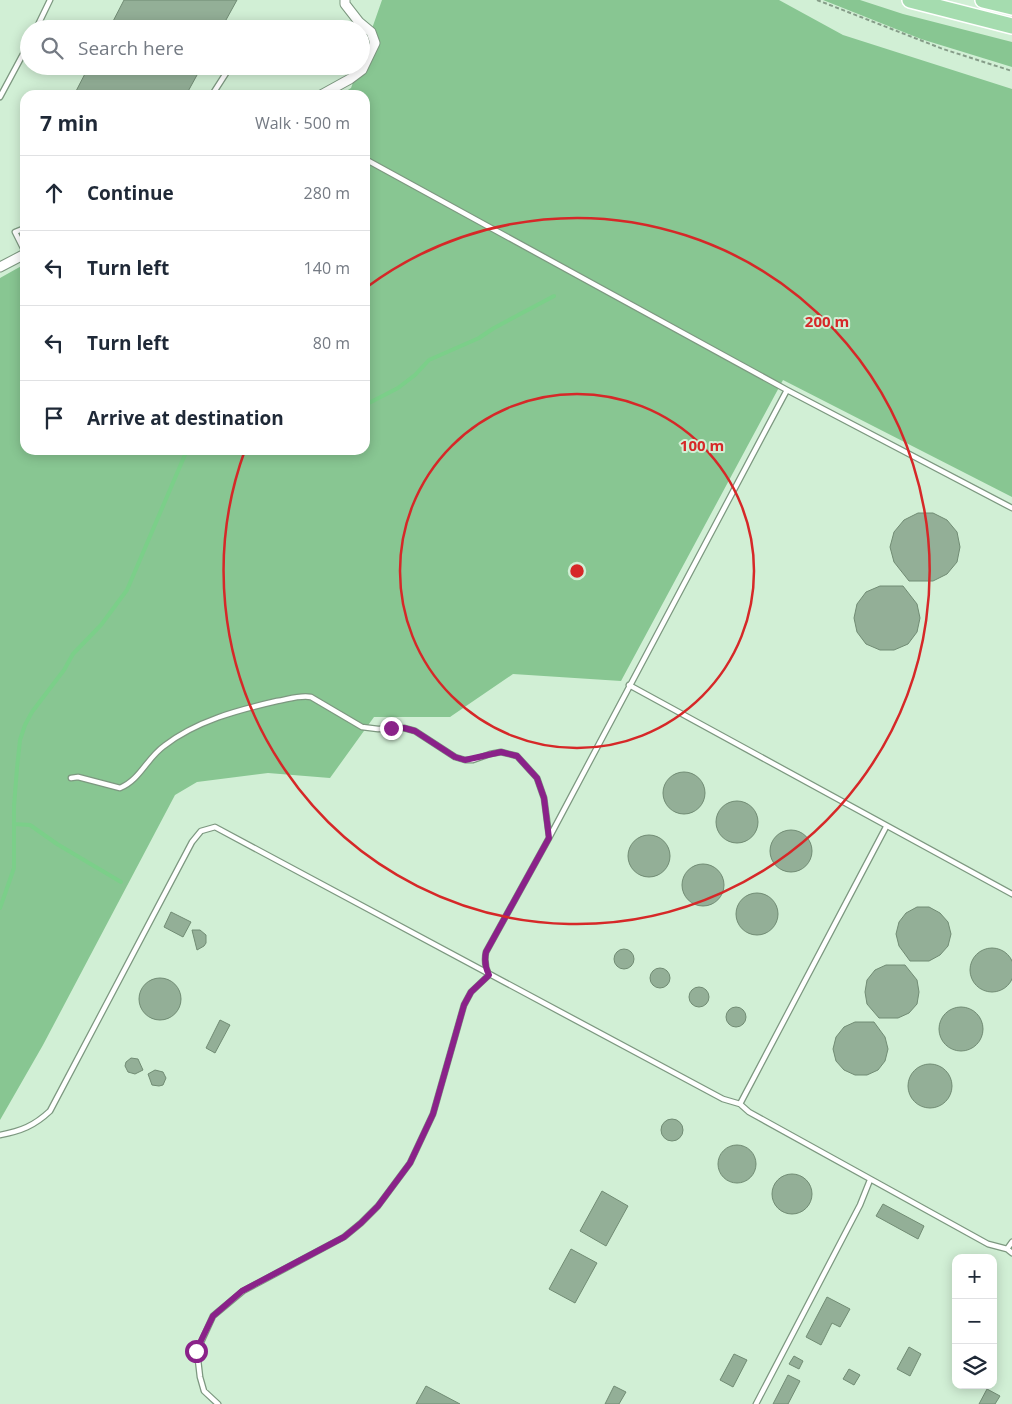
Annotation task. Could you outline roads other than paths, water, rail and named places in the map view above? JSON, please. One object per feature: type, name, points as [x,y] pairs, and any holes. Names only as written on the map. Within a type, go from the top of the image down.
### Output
[{"type":"main road","points":[[910,0],[1012,26]]},
{"type":"main road","points":[[983,0],[1012,7]]},
{"type":"street","points":[[345,0],[345,4],[357,20]]},
{"type":"street","points":[[370,31],[374,43],[370,52]]},
{"type":"street","points":[[330,90],[355,75]]},
{"type":"street","points":[[0,266],[20,256]]},
{"type":"lane","points":[[40,20],[50,0]]},
{"type":"lane","points":[[0,96],[20,59]]},
{"type":"lane","points":[[215,90],[225,75]]},
{"type":"lane","points":[[370,162],[787,390],[1012,508]]},
{"type":"lane","points":[[20,230],[15,232],[20,242]]},
{"type":"lane","points":[[489,975],[484,959],[486,952],[549,838],[787,390]]},
{"type":"lane","points":[[629,685],[886,827],[1012,894]]},
{"type":"lane","points":[[70,778],[78,777],[120,788],[131,782],[163,746],[220,716],[264,704],[303,696],[311,697],[362,727],[378,729],[404,728],[415,731],[455,757],[465,760],[473,760],[501,752],[517,756],[537,778],[544,798],[549,838]]},
{"type":"lane","points":[[0,1135],[17,1132],[38,1123],[50,1111],[192,842],[201,831],[215,827],[723,1099],[740,1104],[749,1112],[988,1244],[1007,1249],[1012,1253]]},
{"type":"lane","points":[[740,1104],[886,827]]},
{"type":"lane","points":[[218,1404],[204,1392],[196,1351],[213,1316],[242,1291],[344,1237],[378,1206],[410,1163],[424,1135],[433,1114],[464,1005],[471,992],[489,975]]},
{"type":"lane","points":[[756,1404],[860,1205],[870,1180]]},
{"type":"lane","points":[[1007,1249],[1012,1242]]},
{"type":"waterway","points":[[370,402],[398,388],[415,375],[429,360],[479,338],[554,296]]},
{"type":"waterway","points":[[0,908],[14,868],[14,806],[20,740],[25,725],[32,712],[64,670],[73,654],[101,625],[127,590],[185,455]]},
{"type":"waterway","points":[[14,824],[30,825],[57,844],[121,882]]}]
